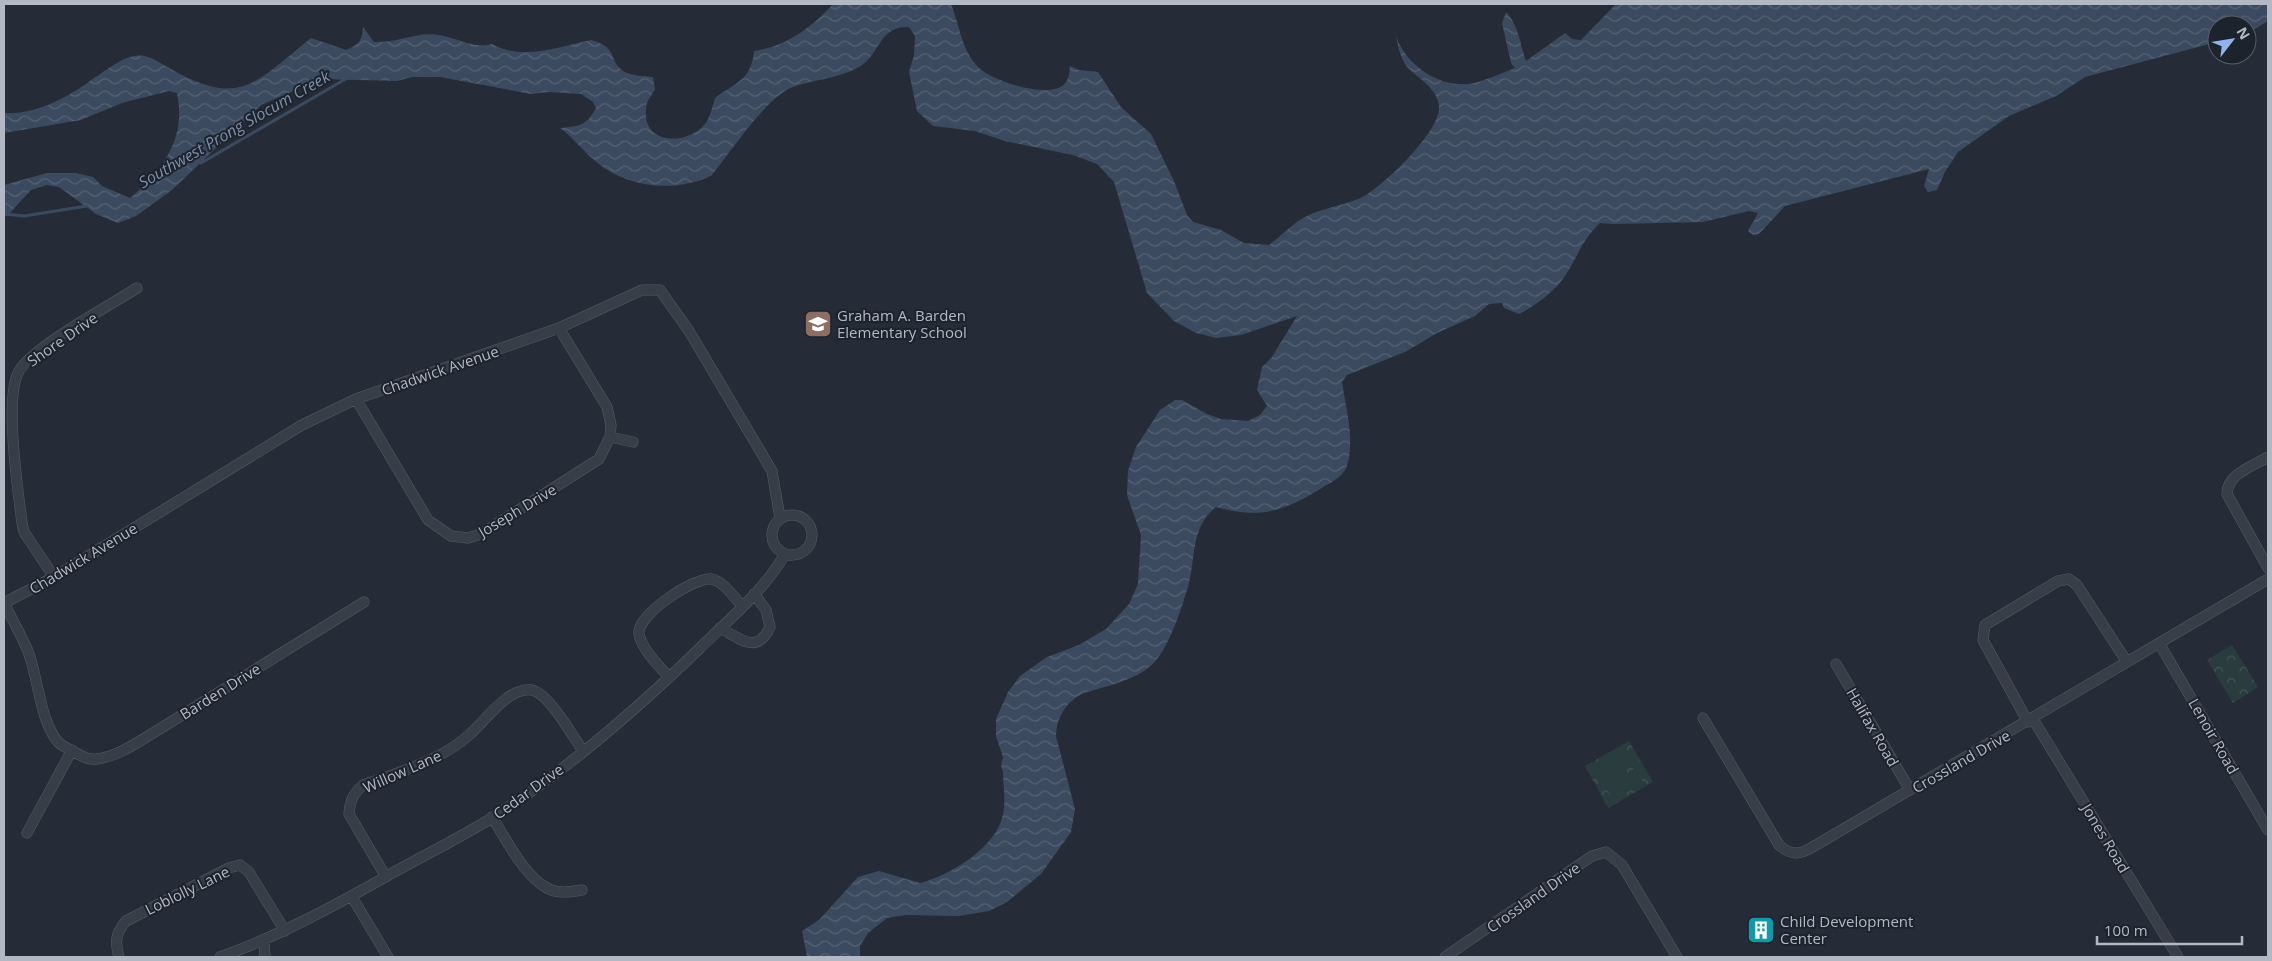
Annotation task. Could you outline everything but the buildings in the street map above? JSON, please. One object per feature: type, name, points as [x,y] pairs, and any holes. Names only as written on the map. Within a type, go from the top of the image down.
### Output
[{"type":"street","name":"Shore Drive","points":[[54,577],[24,532],[22,523],[12,407],[15,380],[22,367],[37,353],[137,288]]},
{"type":"street","name":"Chadwick Avenue","points":[[4,603],[54,577],[302,425],[356,399],[559,328],[642,290],[660,290],[689,331],[772,471],[780,518]]},
{"type":"street","points":[[559,328],[607,407],[611,425],[610,437],[633,442]]},
{"type":"street","name":"Joseph Drive","points":[[356,399],[428,520],[451,536],[468,538],[482,534],[599,459],[610,437]]},
{"type":"street","points":[[2268,457],[2234,477],[2227,486],[2227,494],[2268,568]]},
{"type":"street","points":[[788,514],[801,516],[807,520],[813,532],[812,539],[806,550],[793,555],[785,554],[775,546],[772,540],[773,526],[780,518],[788,514]]},
{"type":"street","name":"Cedar Drive","points":[[220,957],[285,931],[352,897],[492,817],[583,751],[669,678],[775,572],[785,554]]},
{"type":"street","points":[[669,678],[642,643],[638,632],[648,613],[698,580],[712,579],[725,587],[742,606]]},
{"type":"street","name":"Jones Road","points":[[2127,662],[2077,585],[2069,579],[2058,580],[1985,625],[1983,632],[1982,640],[2178,957]]},
{"type":"street","name":"Crossland Drive","points":[[1703,718],[1779,845],[1791,853],[1798,854],[2030,720],[2268,579]]},
{"type":"street","points":[[720,628],[750,644],[758,642],[766,635],[770,627],[766,610],[754,594]]},
{"type":"street","name":"Barden Drive","points":[[4,603],[28,652],[46,716],[58,742],[87,759],[94,759],[108,756],[129,747],[364,602]]},
{"type":"street","name":"Lenoir Road","points":[[2159,643],[2268,830]]},
{"type":"street","name":"Halifax Road","points":[[1836,664],[1910,790]]},
{"type":"street","name":"Willow Lane","points":[[386,877],[349,814],[350,803],[354,793],[364,785],[444,753],[468,736],[510,695],[520,690],[534,691],[545,698],[583,751]]},
{"type":"street","points":[[27,833],[72,750]]},
{"type":"street","points":[[492,817],[532,877],[548,889],[564,893],[582,890]]},
{"type":"street","name":"Crossland Drive","points":[[1445,957],[1592,856],[1606,852],[1622,864],[1677,957]]},
{"type":"street","name":"Loblolly Lane","points":[[119,957],[115,941],[118,930],[126,921],[229,868],[240,865],[249,872],[285,931]]},
{"type":"street","points":[[352,897],[388,957]]},
{"type":"street","points":[[264,940],[265,957]]},
{"type":"green space","points":[[2232,645],[2258,687],[2233,703],[2207,660]]},
{"type":"green space","points":[[1629,741],[1653,782],[1608,808],[1585,766]]},
{"type":"green space","points":[[1624,750],[1632,764],[1602,781],[1594,767]]},
{"type":"green space","points":[[1635,768],[1643,782],[1613,800],[1605,785]]},
{"type":"water","points":[[833,4],[951,4],[964,45],[972,60],[978,67],[994,78],[1019,86],[1044,90],[1062,86],[1068,77],[1070,66],[1079,70],[1098,72],[1121,107],[1151,134],[1174,181],[1187,215],[1193,222],[1221,230],[1244,243],[1269,245],[1305,217],[1359,198],[1375,189],[1411,155],[1431,129],[1437,117],[1438,100],[1427,84],[1408,68],[1403,61],[1396,36],[1408,57],[1417,66],[1438,79],[1462,84],[1479,82],[1515,68],[1511,63],[1502,23],[1506,12],[1514,23],[1526,61],[1565,33],[1572,39],[1581,40],[1616,4],[2268,4],[2268,21],[2257,28],[2257,15],[2207,15],[2207,45],[2085,77],[2056,96],[2009,116],[1958,152],[1945,172],[1937,190],[1928,192],[1924,186],[1929,169],[1785,206],[1759,234],[1753,235],[1748,231],[1758,213],[1749,211],[1703,222],[1600,223],[1587,237],[1565,277],[1546,296],[1530,308],[1519,314],[1504,308],[1502,303],[1489,304],[1475,316],[1437,333],[1405,352],[1347,375],[1342,382],[1349,424],[1350,445],[1347,466],[1341,475],[1286,507],[1247,513],[1216,507],[1202,524],[1198,534],[1185,596],[1172,633],[1158,658],[1146,670],[1131,678],[1080,695],[1062,712],[1056,736],[1075,809],[1071,832],[1041,874],[1007,902],[989,911],[959,916],[906,915],[887,918],[868,933],[860,946],[860,957],[807,957],[802,931],[819,920],[858,877],[879,871],[920,883],[958,867],[971,858],[992,837],[999,826],[1004,804],[1003,771],[1001,766],[1003,757],[996,736],[996,719],[1008,692],[1020,676],[1047,657],[1079,645],[1106,629],[1129,604],[1138,584],[1141,535],[1127,495],[1128,471],[1136,447],[1160,410],[1175,400],[1182,400],[1207,414],[1221,419],[1248,421],[1260,415],[1267,406],[1257,390],[1262,367],[1272,357],[1297,316],[1241,335],[1216,338],[1196,333],[1174,321],[1147,293],[1114,182],[1097,164],[1073,155],[1005,141],[975,131],[933,126],[917,111],[909,72],[914,55],[915,36],[909,27],[891,31],[866,62],[859,67],[843,74],[801,84],[783,93],[760,113],[711,176],[681,185],[650,185],[635,182],[620,177],[606,169],[590,156],[560,128],[582,124],[596,108],[593,102],[581,94],[549,92],[531,94],[440,77],[412,77],[397,81],[321,79],[261,105],[172,190],[136,216],[118,223],[96,214],[59,187],[47,185],[31,190],[8,215],[4,216],[4,185],[47,173],[76,173],[93,177],[102,186],[130,198],[156,173],[169,152],[178,129],[177,93],[169,91],[122,103],[81,120],[4,133],[4,113],[28,111],[52,103],[74,92],[118,62],[129,57],[143,56],[193,80],[213,87],[230,88],[246,85],[260,78],[311,38],[346,50],[359,42],[363,27],[374,42],[431,34],[478,45],[492,44],[516,52],[554,49],[591,40],[606,47],[616,64],[625,72],[653,77],[655,89],[647,104],[648,124],[652,131],[658,135],[666,138],[675,138],[693,134],[706,123],[715,98],[741,80],[750,69],[754,51],[777,45],[798,35]]},
{"type":"waterway","name":"Southwest Prong Slocum Creek","points":[[201,163],[349,77]]},
{"type":"waterway","name":"Southwest Prong Slocum Creek","points":[[4,214],[24,216],[87,206]]},
{"type":"place","name":"Graham A. Barden Elementary School","points":[[818,324]]},
{"type":"place","name":"Child Development Center","points":[[1761,930]]}]
